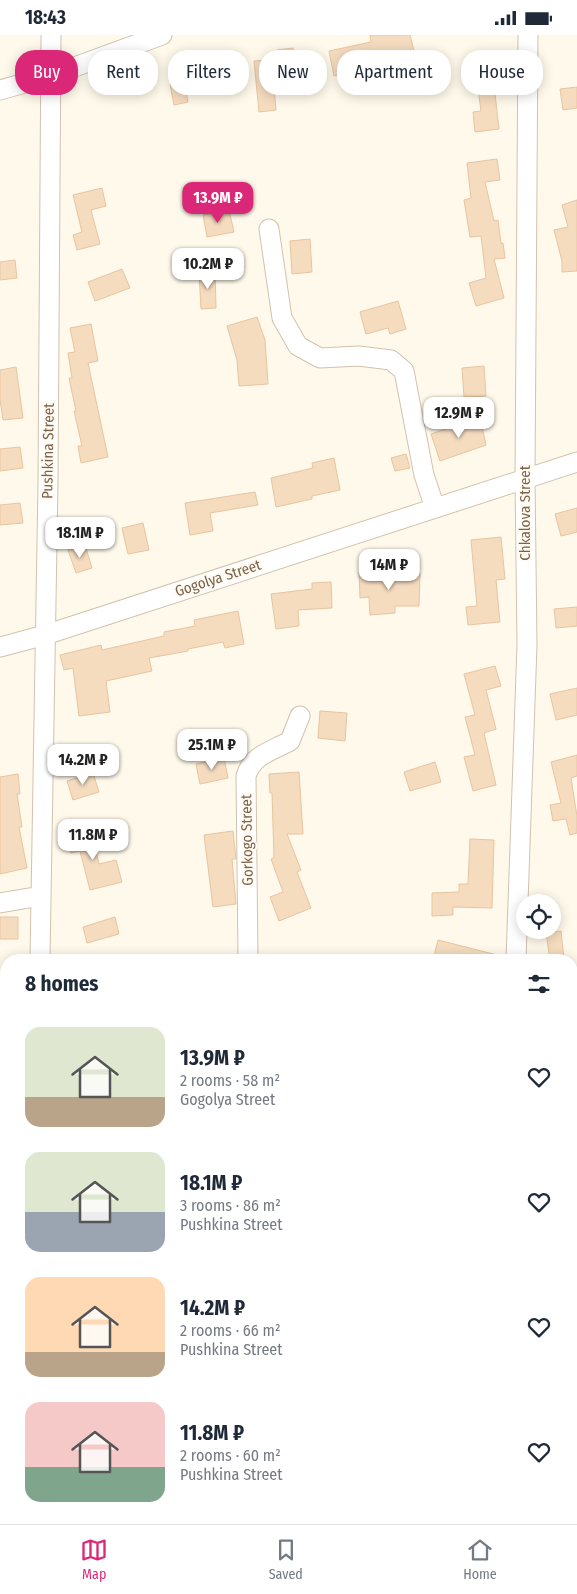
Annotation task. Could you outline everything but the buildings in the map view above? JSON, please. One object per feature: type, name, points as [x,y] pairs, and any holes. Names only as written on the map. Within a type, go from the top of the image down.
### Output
[{"type":"street","name":"Pushkina Street","points":[[51,35],[51,50]]},
{"type":"street","points":[[78,66],[162,35]]},
{"type":"street","name":"Chkalova Street","points":[[516,954],[527,645],[525,478],[528,35]]},
{"type":"street","points":[[0,90],[15,86]]},
{"type":"street","name":"Pushkina Street","points":[[40,954],[50,95]]},
{"type":"street","points":[[269,229],[282,318],[298,347],[320,358],[358,356],[391,360],[404,371],[424,475],[435,508]]},
{"type":"street","name":"Gogolya Street","points":[[0,647],[45,635],[577,462]]},
{"type":"street","name":"Gorkogo Street","points":[[248,954],[246,776],[249,765],[258,757],[290,741],[300,716]]},
{"type":"street","points":[[0,903],[41,896]]}]
